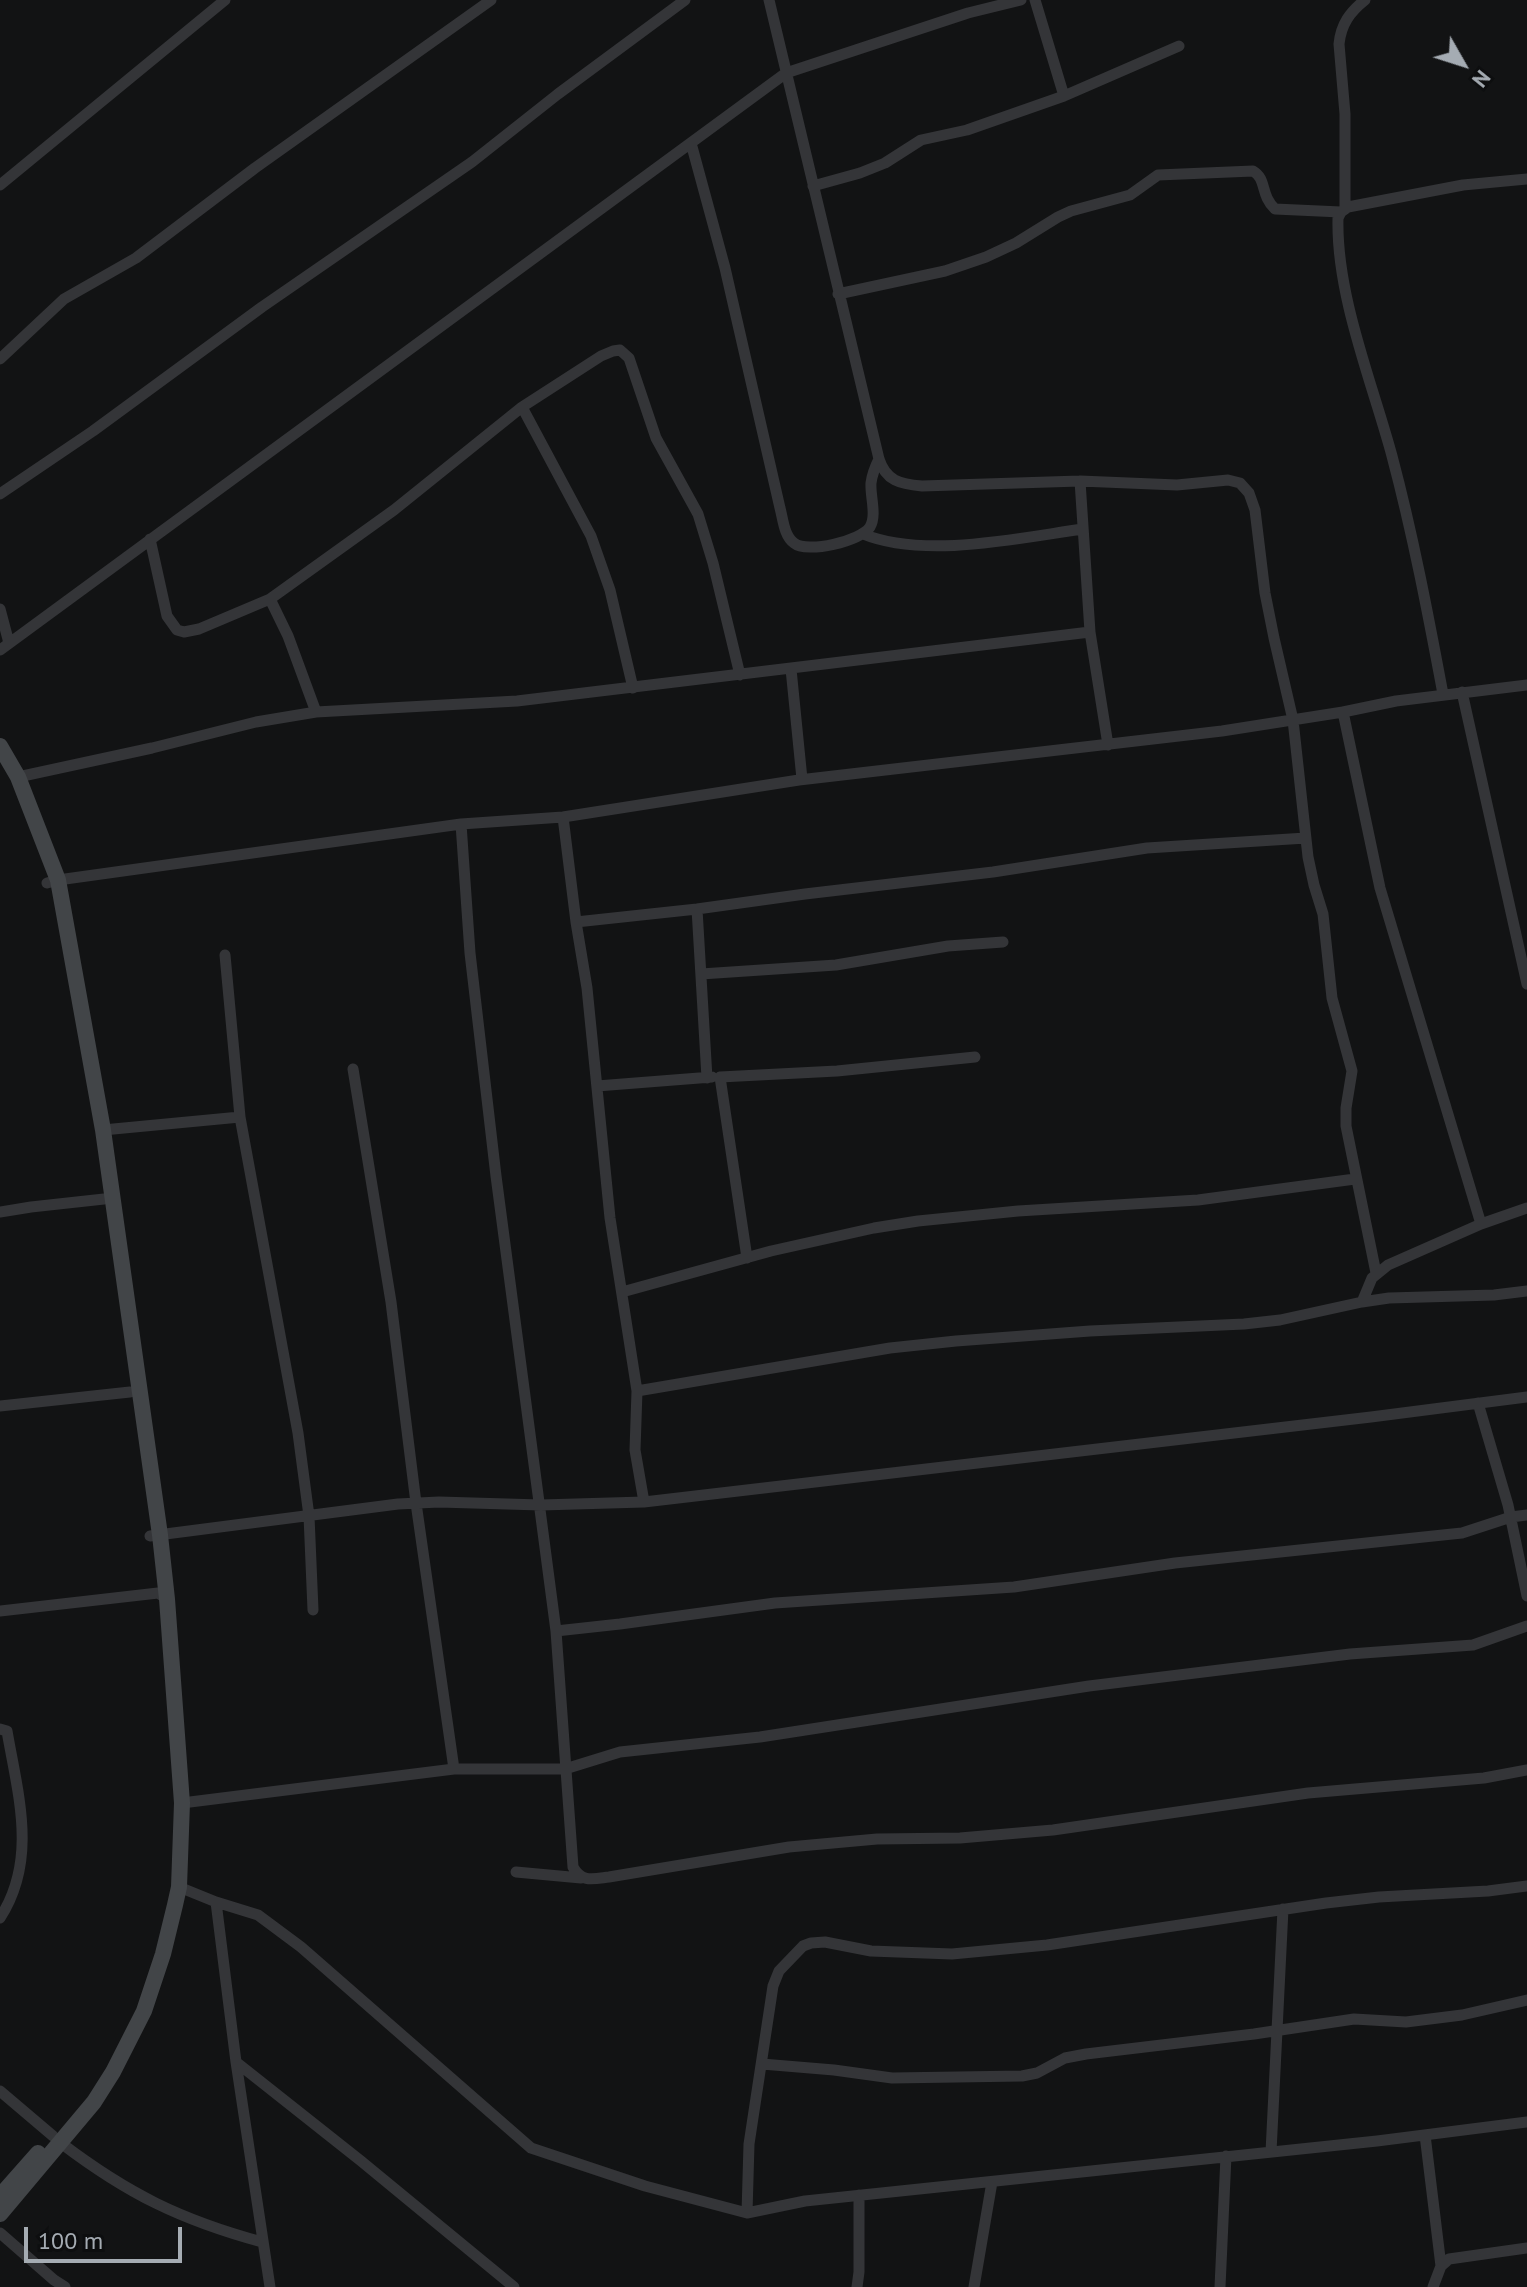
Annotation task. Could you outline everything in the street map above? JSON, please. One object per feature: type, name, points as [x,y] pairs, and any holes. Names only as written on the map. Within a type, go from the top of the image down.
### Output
[{"type":"main road","points":[[0,746],[18,777],[52,882],[103,1130],[155,1536],[182,1803],[179,1887],[144,2011],[94,2102],[57,2139],[3,2205]]},
{"type":"main road","points":[[0,766],[52,882],[155,1536]]},
{"type":"main road","points":[[158,1953],[169,1885],[172,1803],[162,1596]]},
{"type":"street","points":[[0,185],[225,0]]},
{"type":"street","points":[[0,359],[64,299],[136,258],[255,168],[491,0]]},
{"type":"street","points":[[0,494],[472,162],[685,0]]},
{"type":"street","points":[[769,0],[838,294],[879,459],[886,475],[893,481],[910,485],[1080,481],[1177,485],[1228,480],[1245,488],[1253,502],[1265,593],[1293,720],[1310,872],[1325,925],[1332,998],[1352,1071],[1345,1117],[1376,1273]]},
{"type":"street","points":[[4,647],[786,73],[968,13],[1021,0]]},
{"type":"street","points":[[1035,0],[1064,96]]},
{"type":"street","points":[[1365,0],[1344,22],[1340,32],[1345,114],[1343,210],[1338,222],[1348,301],[1419,563],[1443,694]]},
{"type":"street","points":[[813,186],[873,168],[897,157],[921,140],[967,130],[1064,96],[1179,46]]},
{"type":"street","points":[[691,143],[725,268],[787,535],[792,542],[800,547],[814,548],[863,534],[872,521],[871,485],[879,459]]},
{"type":"street","points":[[838,294],[945,271],[986,257],[1071,211],[1136,192],[1158,175],[1253,171],[1261,177],[1266,199],[1275,209],[1343,210],[1463,185],[1527,179]]},
{"type":"street","points":[[150,539],[167,616],[177,630],[199,629],[270,599],[394,510],[522,407],[617,349],[627,355],[656,438],[701,523],[740,675]]},
{"type":"street","points":[[522,407],[591,536],[610,590],[633,688]]},
{"type":"street","points":[[1080,481],[1090,632],[1108,745]]},
{"type":"street","points":[[863,534],[895,544],[948,545],[978,544],[1083,529]]},
{"type":"street","points":[[270,599],[288,636],[316,712]]},
{"type":"street","points":[[0,609],[4,647]]},
{"type":"street","points":[[18,777],[256,722],[316,712],[517,701],[1090,632]]},
{"type":"street","points":[[791,669],[802,779]]},
{"type":"street","points":[[52,882],[461,824],[563,817],[802,779],[1222,731],[1396,701],[1527,685]]},
{"type":"street","points":[[1462,692],[1527,984]]},
{"type":"street","points":[[1343,712],[1380,888],[1481,1224]]},
{"type":"street","points":[[563,817],[587,988],[610,1218],[637,1391],[635,1450],[644,1502]]},
{"type":"street","points":[[461,824],[470,953],[496,1176],[556,1631],[573,1867],[581,1878]]},
{"type":"street","points":[[576,922],[993,872],[1147,848],[1306,838]]},
{"type":"street","points":[[697,909],[707,1078]]},
{"type":"street","points":[[701,974],[836,965],[948,946],[1003,942]]},
{"type":"street","points":[[225,955],[240,1117],[298,1433],[309,1516],[313,1610]]},
{"type":"street","points":[[597,1086],[837,1071],[975,1057]]},
{"type":"street","points":[[353,1069],[391,1302],[454,1769]]},
{"type":"street","points":[[720,1077],[747,1258]]},
{"type":"street","points":[[103,1130],[240,1117]]},
{"type":"street","points":[[622,1292],[833,1237],[918,1221],[1018,1211],[1198,1200],[1355,1179]]},
{"type":"street","points":[[0,1212],[104,1199]]},
{"type":"street","points":[[1362,1302],[1376,1273],[1388,1265],[1481,1224],[1527,1208]]},
{"type":"street","points":[[637,1391],[890,1348],[1009,1337],[1244,1324],[1309,1315],[1389,1298],[1527,1291]]},
{"type":"street","points":[[0,1406],[130,1392]]},
{"type":"street","points":[[155,1536],[416,1503],[541,1505],[644,1502],[1527,1397]]},
{"type":"street","points":[[1478,1403],[1511,1517],[1527,1596]]},
{"type":"street","points":[[556,1631],[775,1603],[1014,1587],[1162,1565],[1462,1533],[1527,1515]]},
{"type":"street","points":[[0,1611],[162,1596]]},
{"type":"street","points":[[182,1803],[454,1769],[565,1769],[620,1752],[760,1737],[1089,1686],[1350,1654],[1473,1645],[1527,1626]]},
{"type":"street","points":[[0,1729],[7,1731],[23,1823],[22,1859],[12,1899],[0,1918]]},
{"type":"street","points":[[516,1872],[586,1880],[789,1847],[1053,1830],[1308,1793],[1484,1778],[1527,1770]]},
{"type":"street","points":[[747,2213],[749,2144],[773,1986],[779,1971],[803,1946],[825,1942],[871,1951],[952,1954],[1047,1945],[1379,1897],[1527,1886]]},
{"type":"street","points":[[179,1887],[258,1915],[301,1947],[531,2148],[645,2186],[747,2213],[805,2201],[1527,2122]]},
{"type":"street","points":[[216,1902],[236,2062],[270,2287]]},
{"type":"street","points":[[1271,2152],[1283,1909]]},
{"type":"street","points":[[762,2064],[905,2078],[1022,2076],[1037,2073],[1057,2061],[1075,2056],[1354,2019],[1406,2022],[1462,2015],[1527,2000]]},
{"type":"street","points":[[236,2062],[514,2287]]},
{"type":"street","points":[[0,2091],[57,2139],[127,2189],[216,2230],[262,2242]]},
{"type":"street","points":[[1425,2135],[1441,2266],[1433,2287]]},
{"type":"street","points":[[1220,2287],[1226,2156]]},
{"type":"street","points":[[974,2287],[992,2182]]},
{"type":"street","points":[[857,2287],[859,2195]]},
{"type":"street","points":[[0,2233],[65,2287]]},
{"type":"street","points":[[1441,2266],[1456,2256],[1527,2248]]}]
